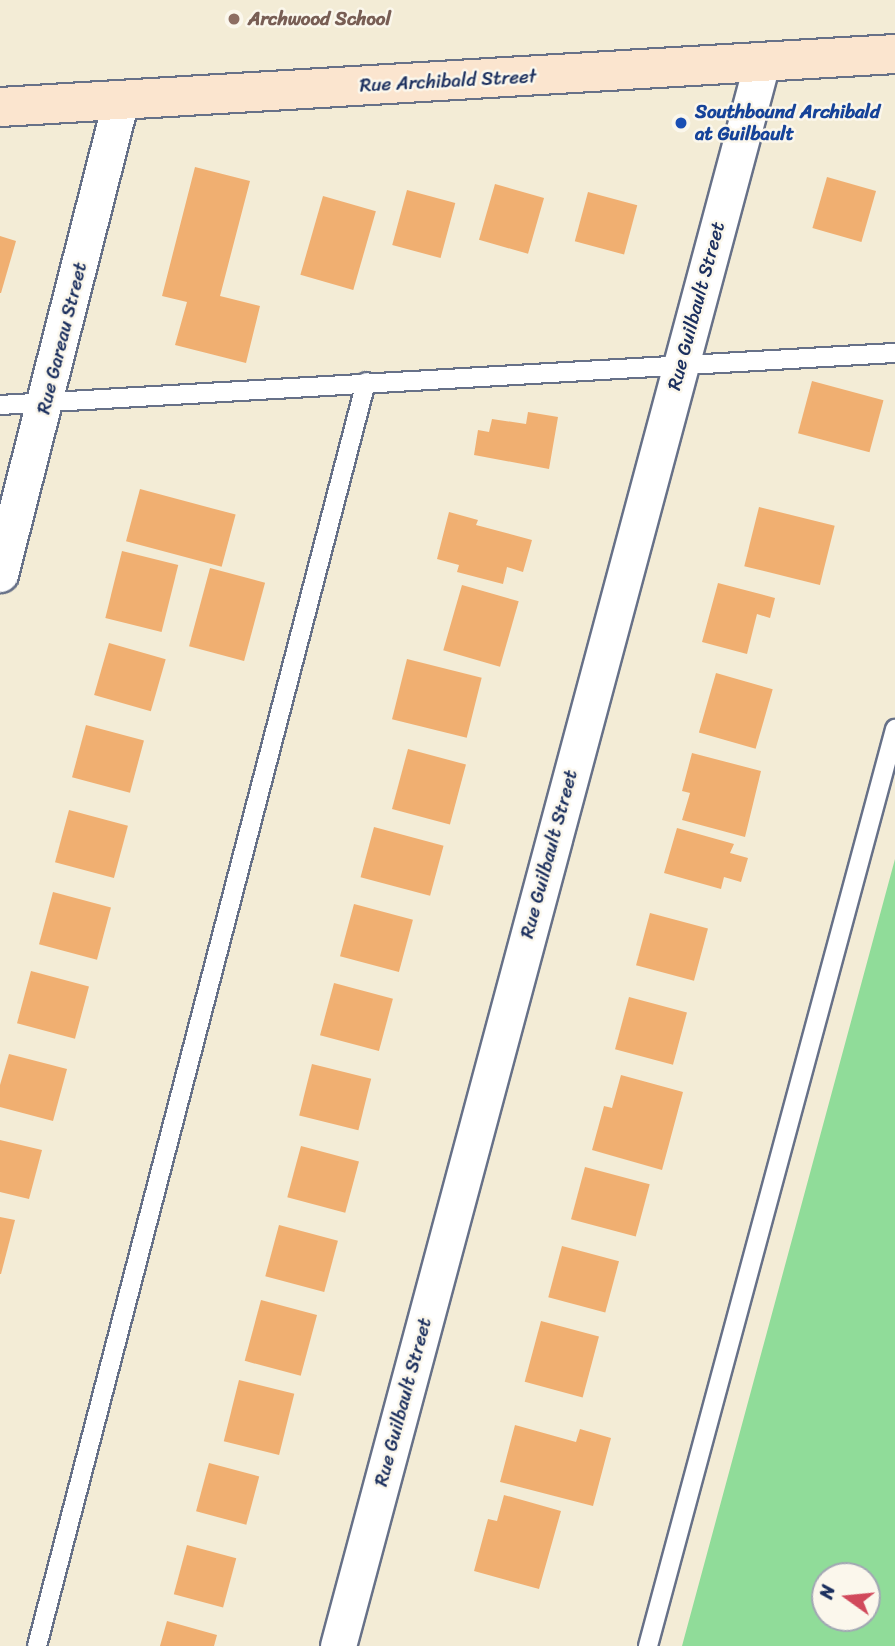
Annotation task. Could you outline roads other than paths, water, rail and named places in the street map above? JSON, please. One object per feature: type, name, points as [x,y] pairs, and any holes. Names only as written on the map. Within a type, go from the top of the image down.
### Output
[{"type":"main road","name":"Rue Archibald Street","points":[[0,107],[895,54]]},
{"type":"street","name":"Rue Guilbault Street","points":[[338,1646],[762,62]]},
{"type":"street","name":"Rue Gareau Street","points":[[0,574],[121,101]]},
{"type":"lane","points":[[0,405],[895,353]]},
{"type":"lane","points":[[37,1646],[366,382]]},
{"type":"lane","points":[[648,1646],[895,729]]},
{"type":"place","name":"Archwood School","points":[[234,19]]},
{"type":"place","name":"Southbound Archibald at Guilbault","points":[[681,123]]}]
